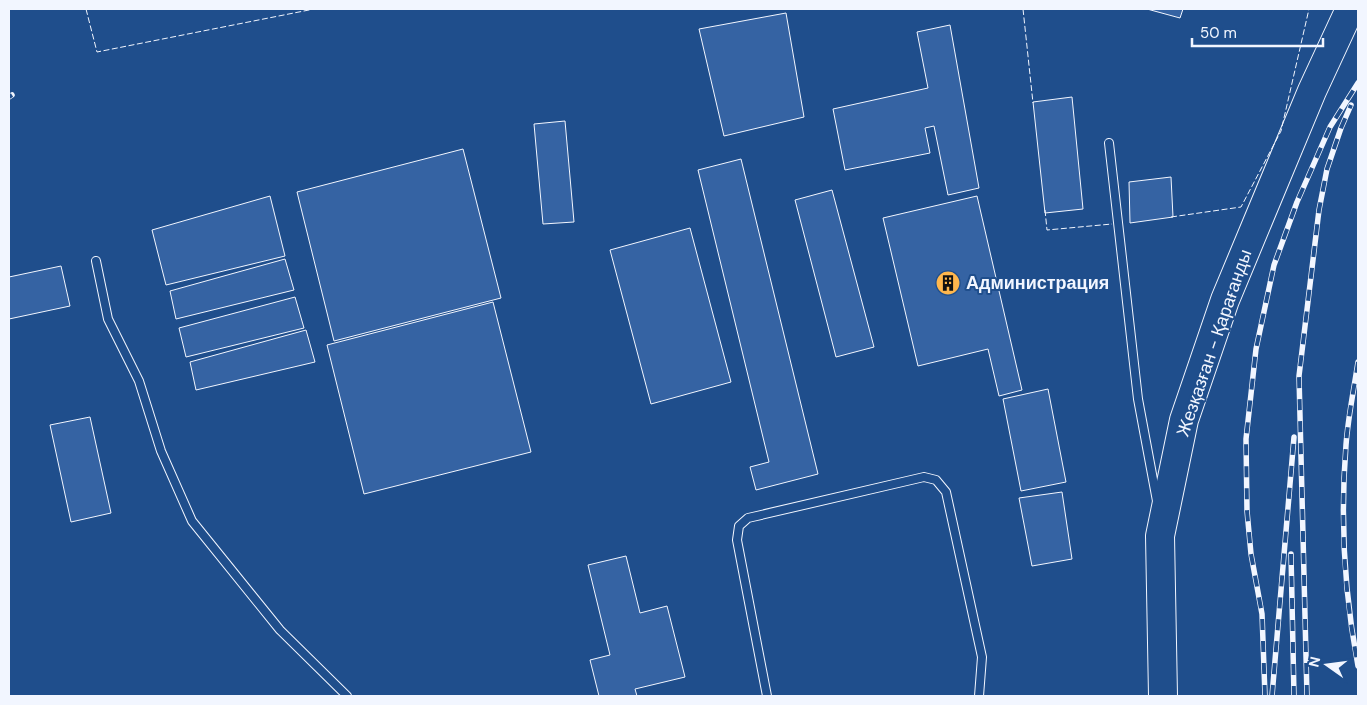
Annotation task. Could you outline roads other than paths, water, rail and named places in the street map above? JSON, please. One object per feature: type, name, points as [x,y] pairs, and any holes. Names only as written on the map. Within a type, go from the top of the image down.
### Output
[{"type":"highway","name":"Жезқазған - Қарағанды","points":[[1163,696],[1162,528],[1184,420],[1225,300],[1312,91],[1350,9]]},
{"type":"lane","points":[[1109,143],[1138,399],[1162,528]]},
{"type":"lane","points":[[96,261],[108,318],[138,381],[161,451],[192,521],[280,630],[347,696]]},
{"type":"lane","points":[[767,696],[737,540],[739,526],[748,518],[924,477],[936,480],[946,492],[982,657],[979,696]]},
{"type":"railway","points":[[1265,696],[1262,614],[1251,554],[1247,511],[1246,439],[1256,349],[1274,265],[1297,202],[1330,127],[1358,83]]},
{"type":"railway","points":[[1307,696],[1299,376],[1319,210],[1327,169],[1351,105]]},
{"type":"railway","points":[[1358,362],[1347,435],[1343,501],[1346,584],[1358,666]]},
{"type":"railway","points":[[1272,696],[1294,437]]},
{"type":"railway","points":[[1291,554],[1294,696]]},
{"type":"place","name":"Администрация","points":[[948,283]]}]
